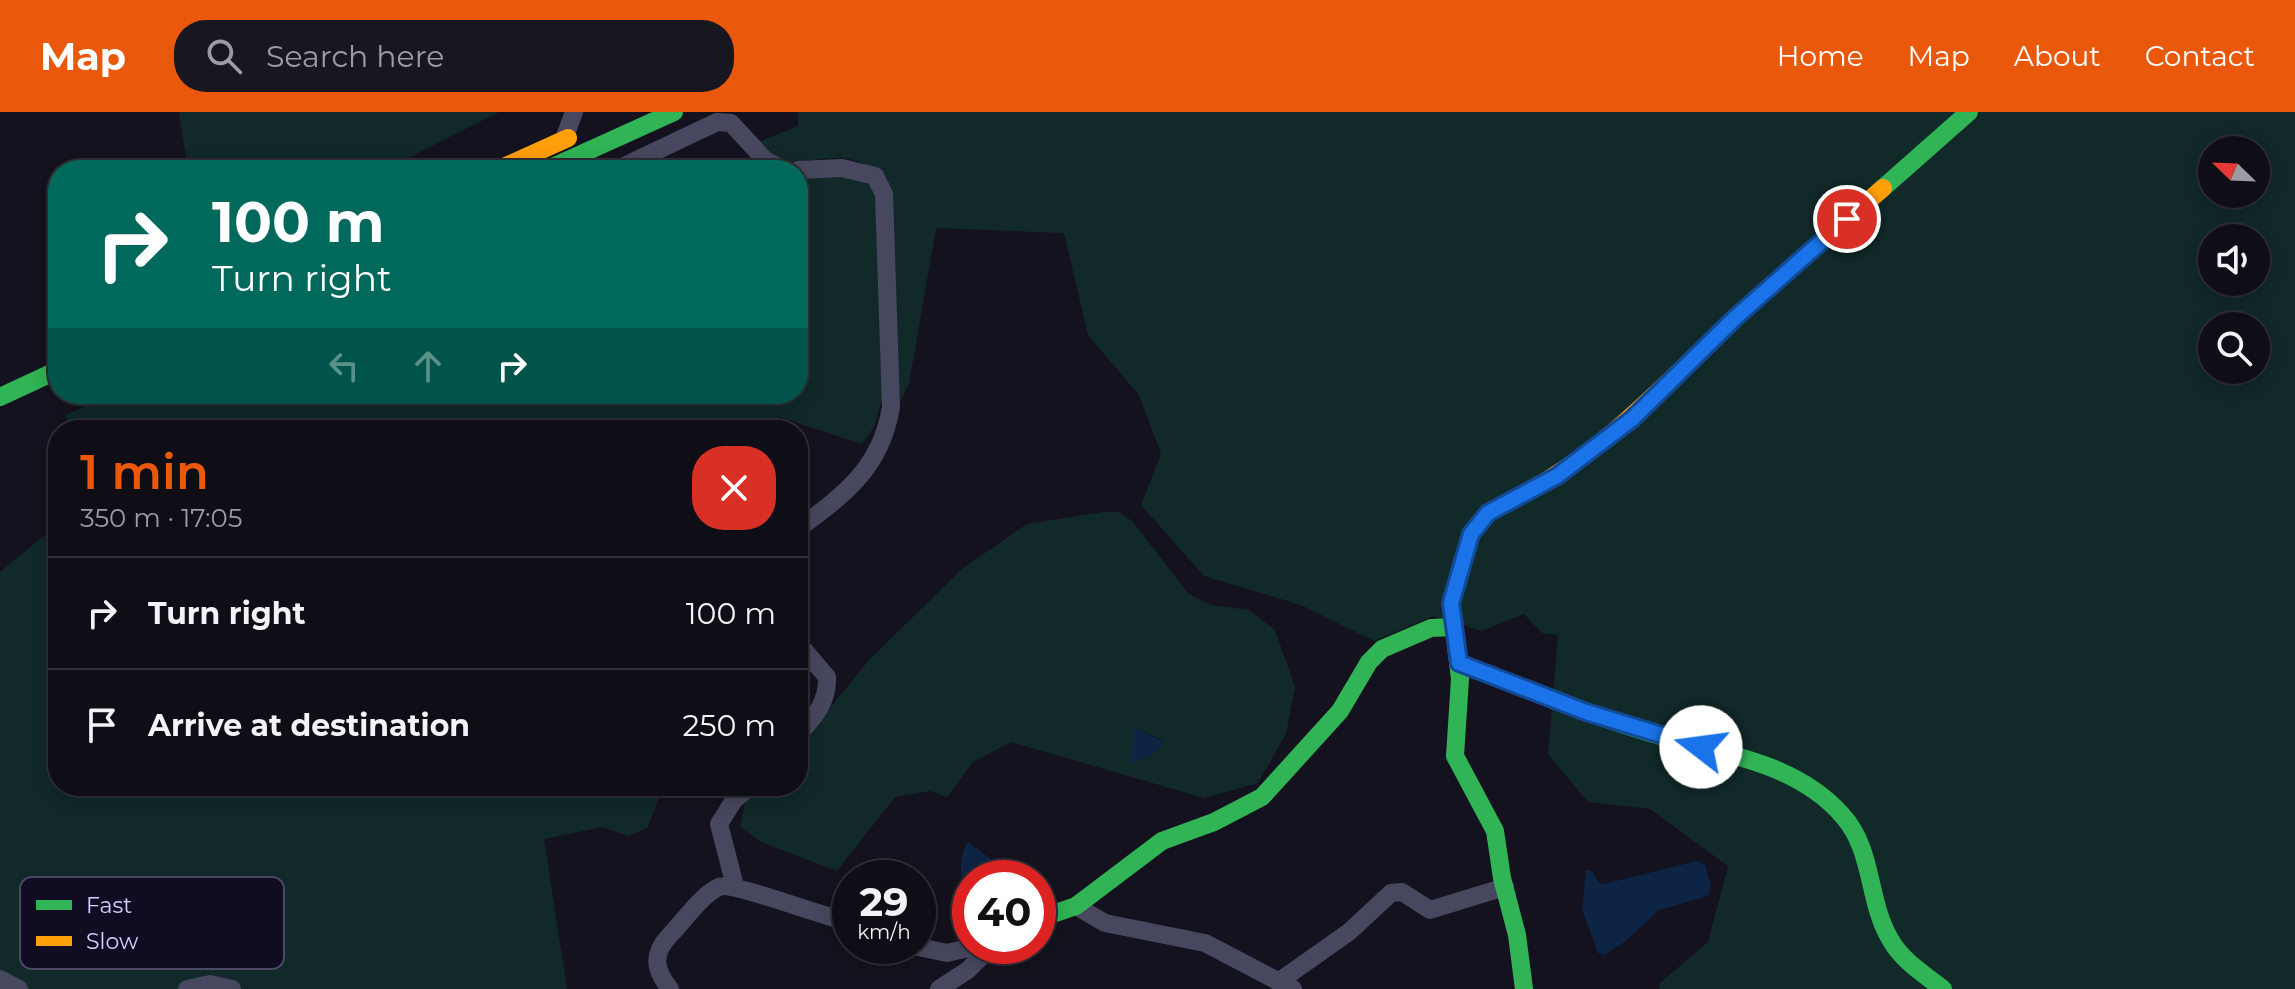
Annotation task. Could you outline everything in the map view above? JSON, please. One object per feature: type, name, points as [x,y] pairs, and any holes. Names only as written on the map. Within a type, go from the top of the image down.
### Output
[{"type":"street","points":[[564,139],[574,112]]},
{"type":"street","points":[[568,160],[674,112]]},
{"type":"street","points":[[1524,989],[1517,935],[1495,831],[1455,756],[1459,663],[1451,603],[1471,534],[1488,513],[1557,476],[1632,419],[1735,318],[1969,112]]},
{"type":"street","points":[[637,160],[717,122],[731,123],[765,160]]},
{"type":"street","points":[[519,160],[588,128]]},
{"type":"street","points":[[596,147],[603,160]]},
{"type":"street","points":[[808,170],[858,170],[875,176],[884,194],[891,407],[886,436],[862,476],[808,521]]},
{"type":"street","points":[[0,397],[48,375]]},
{"type":"street","points":[[0,417],[48,395]]},
{"type":"street","points":[[1056,913],[1076,906],[1162,841],[1214,822],[1262,797],[1289,772],[1340,711],[1369,662],[1382,649],[1431,628],[1452,627]]},
{"type":"street","points":[[808,655],[827,677],[827,690],[824,703],[808,723]]},
{"type":"street","points":[[1459,663],[1641,731],[1762,763],[1818,791],[1843,814],[1861,839],[1887,935],[1903,957],[1943,989]]},
{"type":"street","points":[[735,886],[719,824],[739,796]]},
{"type":"street","points":[[670,989],[656,962],[658,948],[716,888],[735,886],[832,919]]},
{"type":"street","points":[[1076,906],[1105,923],[1205,943],[1285,985],[1391,893],[1402,892],[1430,910],[1505,887]]},
{"type":"street","points":[[939,989],[974,964]]},
{"type":"street","points":[[0,979],[19,989]]},
{"type":"street","points":[[187,989],[210,984],[232,989]]},
{"type":"green space","points":[[179,112],[499,112],[404,160],[186,160]]},
{"type":"green space","points":[[798,112],[2295,112],[2295,989],[1659,989],[1660,983],[1708,942],[1728,866],[1650,809],[1588,802],[1548,754],[1558,635],[1542,633],[1524,614],[1482,631],[1433,616],[1374,641],[1301,605],[1204,576],[1141,505],[1161,454],[1139,395],[1088,335],[1064,233],[936,228],[909,384],[897,408],[879,171],[849,159],[786,160],[769,153],[758,142],[798,126]]},
{"type":"green space","points":[[848,175],[867,181],[879,199],[883,394],[874,427],[862,444],[808,426],[808,420],[779,417],[775,420],[68,420],[65,415],[90,404],[808,404],[808,177]]},
{"type":"green space","points":[[1119,512],[1132,521],[1189,594],[1211,605],[1249,610],[1275,630],[1295,687],[1286,734],[1258,783],[1204,798],[1011,742],[973,762],[947,797],[930,791],[895,797],[846,860],[832,860],[832,869],[761,842],[740,827],[745,803],[752,796],[808,796],[808,735],[870,659],[963,568],[1027,524]],"holes":[[[1134,729],[1164,741],[1153,754]]]},
{"type":"green space","points":[[48,532],[48,796],[660,796],[647,828],[628,836],[603,827],[544,839],[567,989],[0,989],[0,572]]},
{"type":"water","points":[[1134,729],[1164,741],[1153,754],[1134,763],[1131,762]]},
{"type":"water","points":[[968,842],[992,860],[962,860]]},
{"type":"water","points":[[1697,861],[1705,865],[1711,885],[1708,896],[1659,910],[1626,941],[1604,955],[1598,953],[1582,909],[1586,870],[1592,871],[1599,883],[1604,884]]},
{"type":"traffic: fast","points":[[568,160],[674,112]]},
{"type":"traffic: fast","points":[[1883,188],[1969,112]]},
{"type":"traffic: fast","points":[[0,397],[48,375]]},
{"type":"traffic: fast","points":[[1524,989],[1517,935],[1502,878],[1495,831],[1455,756],[1460,679],[1451,603],[1471,534],[1488,513],[1525,493]]},
{"type":"traffic: fast","points":[[1056,913],[1076,906],[1162,841],[1214,822],[1262,797],[1340,711],[1369,662],[1382,649],[1431,628],[1452,627]]},
{"type":"traffic: fast","points":[[1459,663],[1614,722],[1746,759],[1798,780],[1842,815],[1852,829],[1860,844],[1877,908],[1890,939],[1907,961],[1943,989]]},
{"type":"traffic: slow","points":[[519,160],[568,138]]},
{"type":"traffic: slow","points":[[1525,493],[1610,435],[1754,301],[1883,188]]},
{"type":"route","points":[[1701,747],[1586,712],[1459,663],[1451,603],[1471,534],[1488,513],[1557,476],[1632,419],[1735,318],[1847,219]]}]
